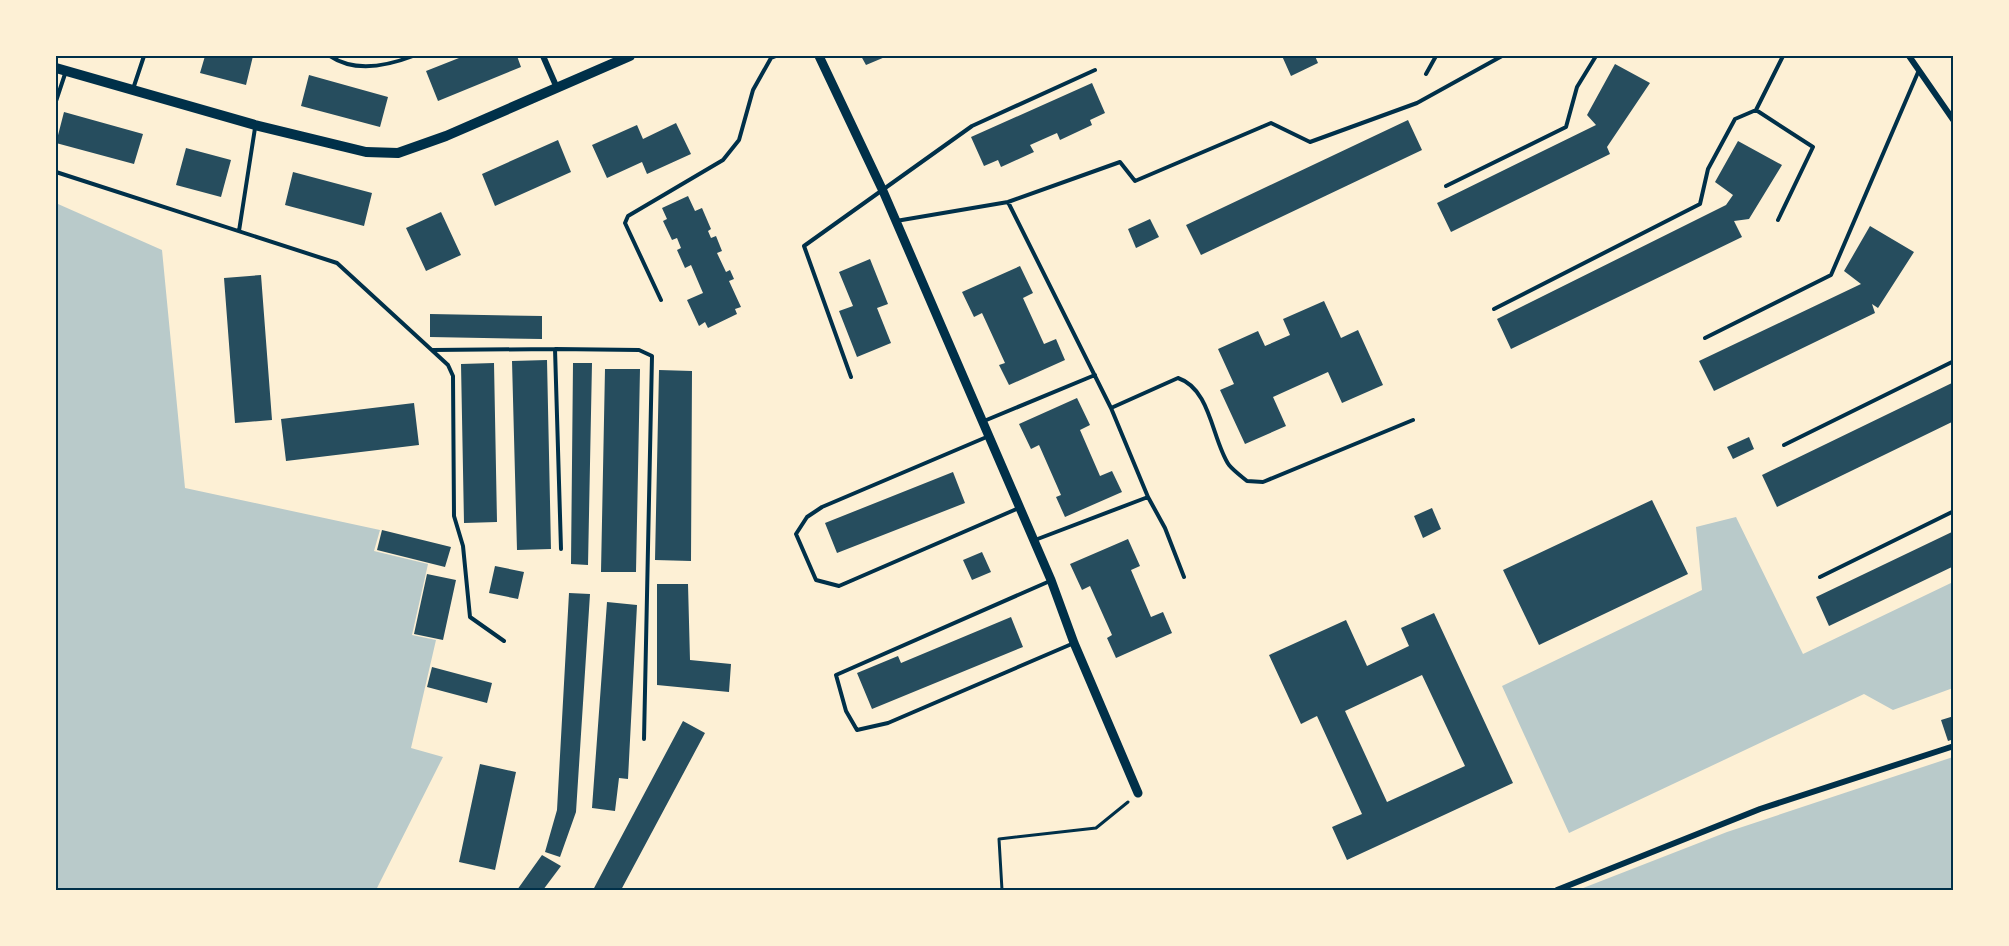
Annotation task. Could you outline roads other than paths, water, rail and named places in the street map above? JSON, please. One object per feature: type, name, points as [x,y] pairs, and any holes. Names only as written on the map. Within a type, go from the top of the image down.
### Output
[{"type":"main road","points":[[61,69],[255,125],[366,152],[398,153],[446,136],[630,56]]},
{"type":"street","points":[[543,56],[557,88]]},
{"type":"street","points":[[819,56],[884,191],[1051,580],[1074,643],[1138,793]]},
{"type":"street","points":[[1909,56],[1953,121]]},
{"type":"street","points":[[1557,891],[1760,809],[1953,746]]},
{"type":"lane","points":[[133,90],[144,56]]},
{"type":"lane","points":[[330,56],[354,66],[376,66],[413,56]]},
{"type":"lane","points":[[661,300],[625,223],[628,216],[723,160],[739,140],[753,90],[771,58],[776,56]]},
{"type":"lane","points":[[1426,74],[1437,56]]},
{"type":"lane","points":[[896,221],[1008,202],[1120,162],[1135,181],[1271,123],[1310,142],[1417,103],[1502,56]]},
{"type":"lane","points":[[1446,186],[1566,127],[1577,87],[1596,56]]},
{"type":"lane","points":[[1494,309],[1700,204],[1708,169],[1735,119],[1756,110],[1783,56]]},
{"type":"lane","points":[[56,101],[61,69]]},
{"type":"lane","points":[[851,376],[804,246],[972,126],[1095,70]]},
{"type":"lane","points":[[1705,338],[1831,275],[1919,70]]},
{"type":"lane","points":[[1756,110],[1813,147],[1778,220]]},
{"type":"lane","points":[[239,231],[255,125]]},
{"type":"lane","points":[[56,172],[337,263],[448,365],[453,376],[454,516],[463,546],[470,617],[504,641]]},
{"type":"lane","points":[[1008,202],[1111,408],[1148,498],[1165,528],[1185,577]]},
{"type":"lane","points":[[555,349],[561,549]]},
{"type":"lane","points":[[432,350],[639,350],[652,356],[644,739]]},
{"type":"lane","points":[[1784,445],[1953,361]]},
{"type":"lane","points":[[983,422],[1095,375]]},
{"type":"lane","points":[[1111,408],[1178,378],[1189,383],[1198,395],[1229,466],[1247,482],[1263,482],[1413,420]]},
{"type":"lane","points":[[989,436],[822,507],[807,517],[796,534],[816,580],[838,586],[1020,508]]},
{"type":"lane","points":[[1034,540],[1148,498]]},
{"type":"lane","points":[[1821,577],[1953,511]]},
{"type":"lane","points":[[1051,580],[837,675],[846,711],[857,730],[888,723],[1074,643]]}]
